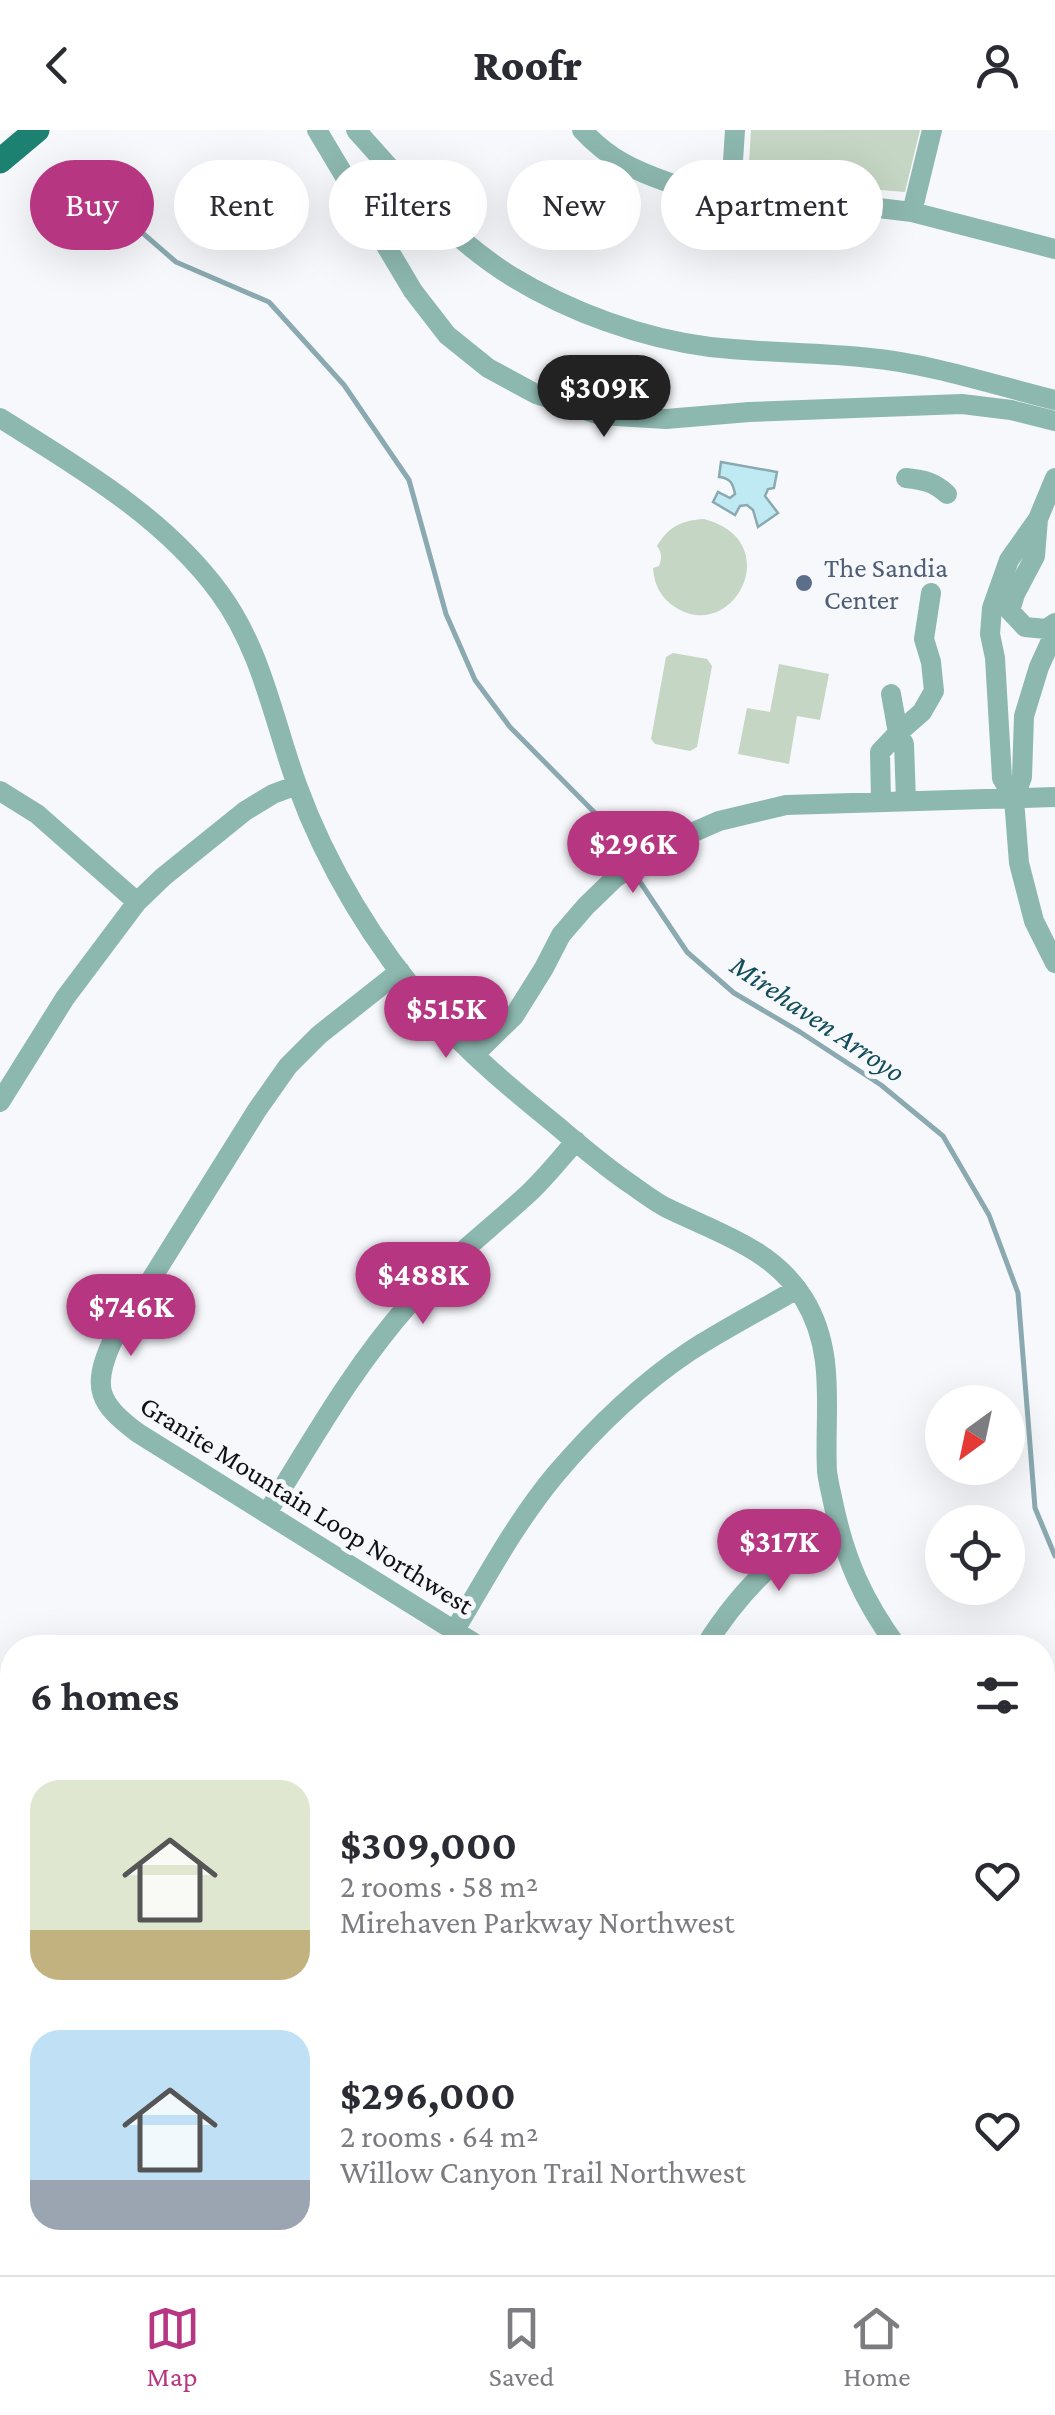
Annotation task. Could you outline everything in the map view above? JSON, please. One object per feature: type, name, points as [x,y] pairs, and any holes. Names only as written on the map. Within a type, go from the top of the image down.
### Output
[{"type":"main road","points":[[0,160],[37,130]]},
{"type":"street","points":[[317,130],[413,292],[447,335],[488,368],[536,394],[600,415],[666,419],[962,404],[1012,410],[1055,421]]},
{"type":"street","points":[[356,130],[432,214],[470,247],[542,293],[604,320],[708,346],[913,364],[1055,400]]},
{"type":"street","points":[[582,130],[613,159],[661,180]]},
{"type":"street","points":[[733,160],[734,130]]},
{"type":"street","points":[[912,212],[932,130]]},
{"type":"street","points":[[883,209],[912,212],[1055,249]]},
{"type":"street","points":[[0,418],[115,492],[171,538],[220,592],[255,654],[297,785],[342,886],[432,1012],[494,1074],[627,1182],[661,1205],[736,1239],[767,1259],[797,1289],[824,1346],[828,1372],[827,1474],[838,1524],[852,1572],[889,1635]]},
{"type":"street","points":[[906,478],[937,484],[947,494]]},
{"type":"street","points":[[1014,799],[1002,778],[990,634],[992,608],[1010,560],[1038,519],[1055,478]]},
{"type":"street","points":[[994,658],[1015,594],[1035,556],[1038,519]]},
{"type":"street","points":[[880,802],[880,752],[922,712],[934,691],[924,640],[932,592]]},
{"type":"street","points":[[1010,611],[1024,626],[1046,629],[1055,622]]},
{"type":"street","points":[[1055,632],[1024,716],[1022,777],[1014,799],[1022,877],[1034,921],[1055,963]]},
{"type":"street","points":[[892,694],[898,733],[904,744],[906,801]]},
{"type":"street","points":[[0,1102],[65,998],[136,902],[245,811],[297,785]]},
{"type":"street","points":[[0,792],[37,814],[136,902]]},
{"type":"street","points":[[474,1054],[514,1016],[561,934],[586,906],[615,878],[650,853],[686,835],[786,805],[1055,797]]},
{"type":"street","name":"Granite Mountain Loop Northwest","points":[[400,971],[319,1035],[288,1066],[112,1342],[101,1366],[101,1392],[113,1414],[138,1433],[462,1635]]},
{"type":"street","points":[[267,1513],[335,1402],[391,1326],[454,1258],[529,1193],[576,1142]]},
{"type":"street","points":[[455,1630],[531,1508],[603,1422],[690,1352],[797,1289]]},
{"type":"street","points":[[712,1635],[760,1577],[800,1544],[838,1524]]},
{"type":"green space","points":[[751,130],[920,130],[905,192],[883,190],[883,160],[749,160]]},
{"type":"green space","points":[[704,519],[729,531],[743,547],[747,567],[743,586],[732,602],[716,612],[696,615],[666,600],[653,568],[659,566],[661,556],[657,546],[671,529]]},
{"type":"green space","points":[[673,653],[707,659],[712,666],[697,747],[690,751],[655,744],[651,739],[666,657]]},
{"type":"green space","points":[[779,664],[829,674],[820,720],[797,716],[789,764],[738,754],[747,708],[770,712]]},
{"type":"water","points":[[721,462],[777,472],[774,488],[768,489],[765,496],[778,513],[758,527],[753,510],[747,505],[740,506],[735,515],[713,502],[718,492],[730,498],[735,494],[730,482],[719,477]]},
{"type":"waterway","name":"Mirehaven Arroyo","points":[[154,243],[176,262],[269,302],[344,385],[409,480],[446,614],[475,680],[510,727],[597,815],[626,860]]},
{"type":"waterway","name":"Mirehaven Arroyo","points":[[632,870],[687,952],[734,993],[881,1085],[943,1136],[989,1215],[1018,1293],[1035,1508],[1055,1556]]},
{"type":"place","name":"The Sandia Center","points":[[804,583]]}]
